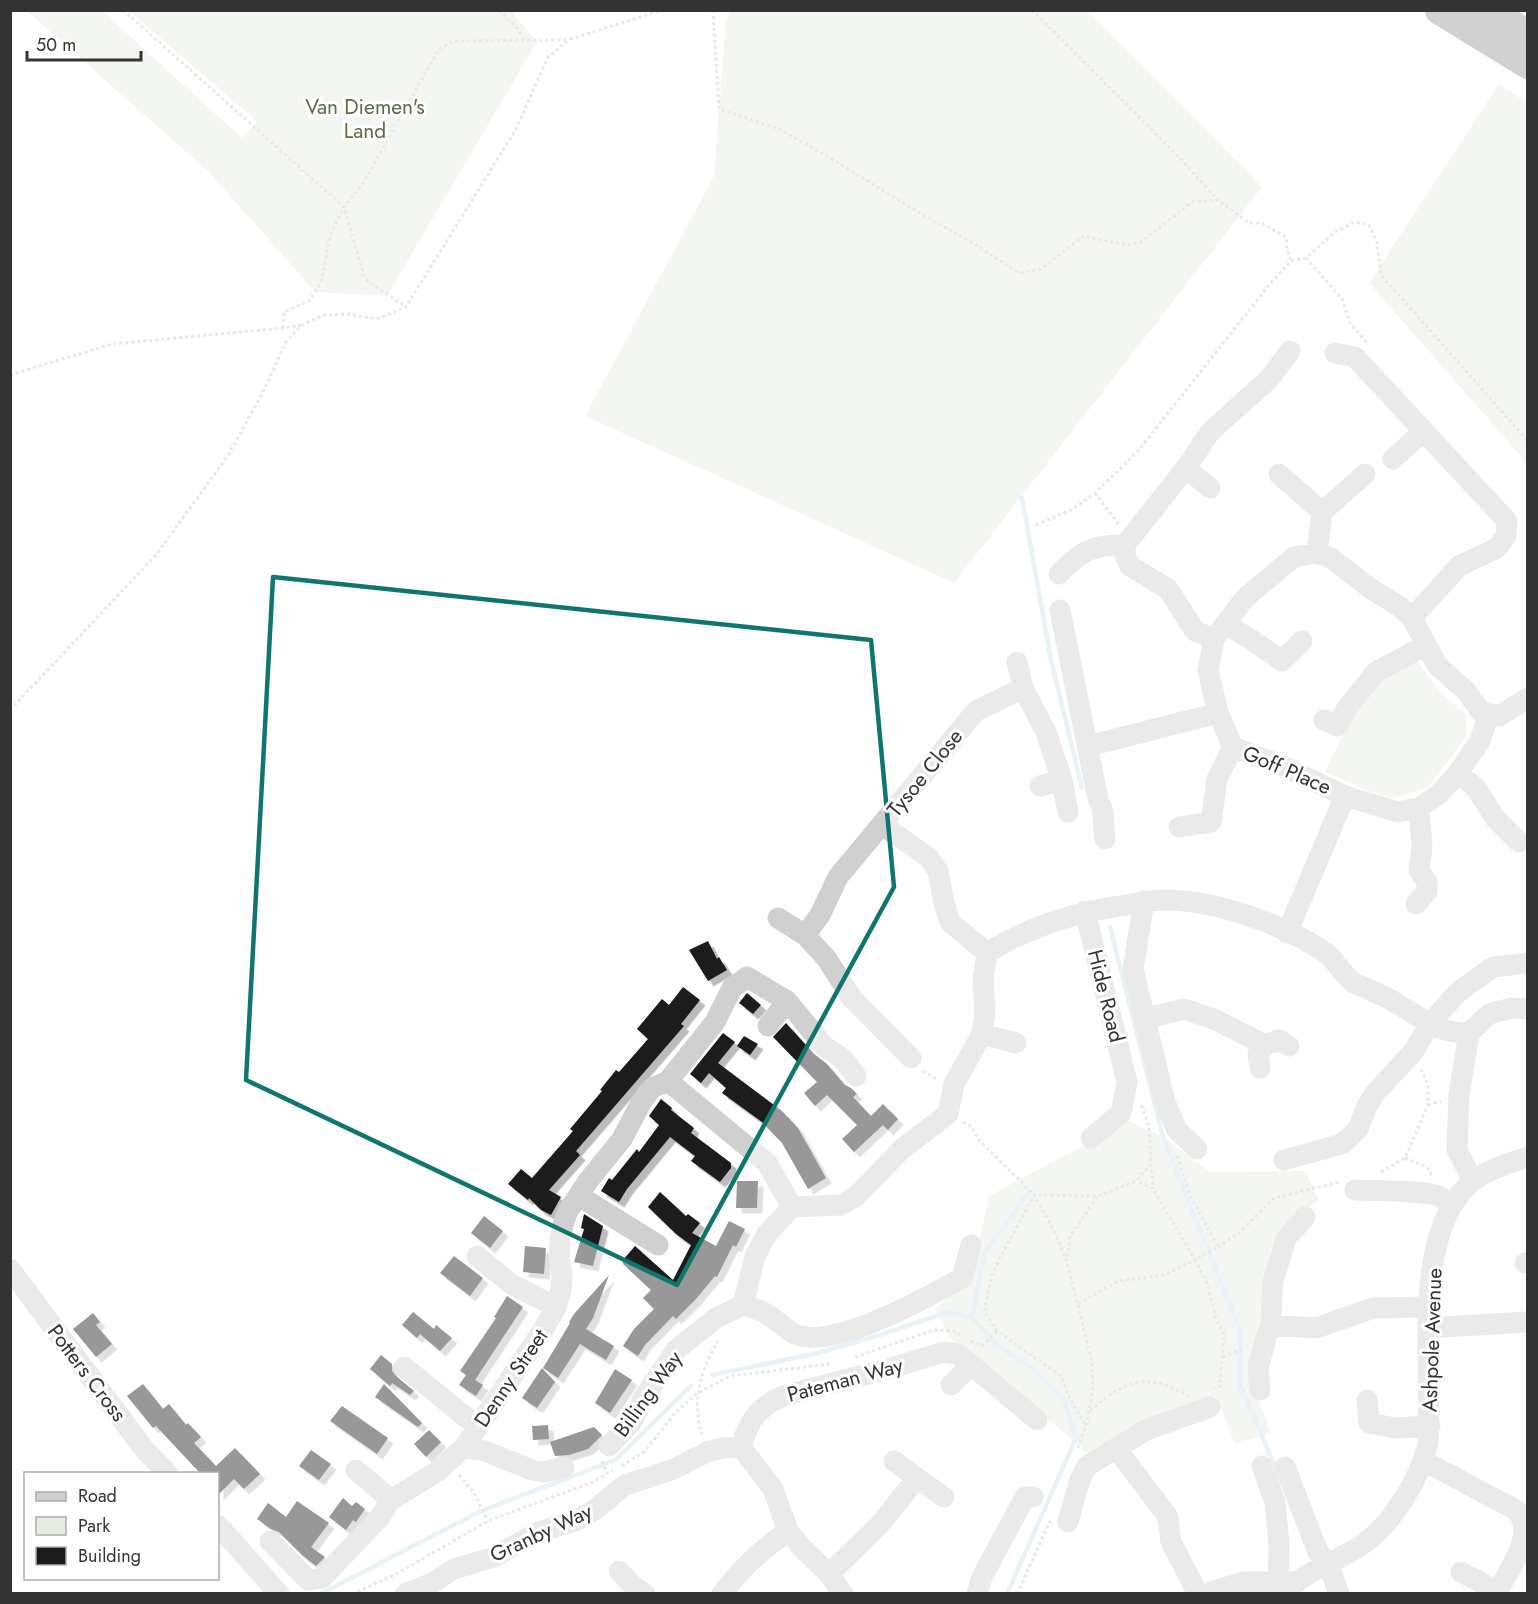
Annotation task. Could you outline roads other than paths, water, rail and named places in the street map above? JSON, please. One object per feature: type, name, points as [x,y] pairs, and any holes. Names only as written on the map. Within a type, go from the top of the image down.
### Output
[{"type":"highway","points":[[1440,10],[1527,64]]},
{"type":"highway","points":[[1487,10],[1527,35]]},
{"type":"street","points":[[1290,351],[1269,379],[1210,432],[1186,468],[1126,542],[1125,556],[1130,566],[1168,589],[1195,631],[1219,632],[1249,638],[1282,661],[1302,641]]},
{"type":"street","points":[[1335,354],[1354,357],[1506,521],[1506,536],[1497,548],[1459,566],[1412,618]]},
{"type":"street","points":[[1393,459],[1424,431]]},
{"type":"street","points":[[1186,468],[1210,488]]},
{"type":"street","points":[[1279,474],[1322,512]]},
{"type":"street","points":[[1317,553],[1322,512],[1365,474]]},
{"type":"street","points":[[1059,574],[1067,565],[1094,547],[1126,542]]},
{"type":"street","points":[[1219,632],[1245,598],[1294,557],[1317,553],[1331,558],[1371,589],[1399,606],[1412,618],[1437,665],[1467,692],[1481,712],[1499,717],[1524,707]]},
{"type":"street","points":[[1060,610],[1098,799],[1102,808],[1105,839]]},
{"type":"street","name":"Goff Place","points":[[1219,632],[1208,670],[1218,713],[1233,747],[1285,767],[1345,796],[1398,812],[1419,808]]},
{"type":"street","points":[[1324,720],[1337,726],[1347,708],[1376,672],[1426,645]]},
{"type":"street","points":[[1017,662],[1023,688],[1046,732],[1062,780],[1068,812]]},
{"type":"street","name":"Tysoe Close","points":[[987,953],[950,922],[938,871],[928,857],[882,825],[976,711],[1023,688]]},
{"type":"street","points":[[1088,746],[1218,713]]},
{"type":"street","points":[[1416,904],[1427,891],[1427,882],[1419,870],[1422,848],[1419,808],[1439,794],[1458,773],[1480,741],[1489,714]]},
{"type":"street","points":[[1179,826],[1210,822],[1217,779],[1233,747]]},
{"type":"street","points":[[1458,773],[1476,788],[1495,818],[1519,842]]},
{"type":"street","points":[[1040,786],[1062,780]]},
{"type":"street","points":[[1287,933],[1345,796]]},
{"type":"street","points":[[805,935],[820,915],[838,877],[882,825]]},
{"type":"street","points":[[971,1245],[962,1278],[874,1322],[827,1337],[796,1335],[761,1311],[738,1307],[755,1256],[767,1234],[792,1207],[841,1205],[855,1197],[903,1148],[948,1114],[954,1084],[982,1034],[985,1013],[983,979],[987,953],[1013,937],[1085,911],[1144,901],[1170,900],[1227,908],[1287,933],[1326,953],[1352,982],[1392,1000],[1430,1024],[1454,1032],[1469,1032]]},
{"type":"street","points":[[1144,901],[1132,969],[1165,1102],[1177,1130],[1197,1149]]},
{"type":"street","name":"Hide Road","points":[[1085,911],[1127,1082],[1121,1113],[1091,1138]]},
{"type":"street","points":[[778,918],[805,935],[827,959],[851,997],[911,1058]]},
{"type":"street","points":[[1284,1160],[1342,1144],[1358,1129],[1367,1106],[1376,1092],[1413,1052],[1430,1024],[1457,993],[1493,967],[1527,963]]},
{"type":"street","name":"Denny Street","points":[[270,1541],[308,1580],[322,1578],[380,1518],[391,1500],[438,1471],[464,1447],[556,1307],[561,1290],[560,1242],[568,1211],[588,1181],[622,1139],[642,1101],[652,1088],[668,1082],[715,1022],[732,988],[747,977],[788,1001]]},
{"type":"street","points":[[768,1026],[788,1001],[824,1046],[843,1059],[856,1076]]},
{"type":"street","points":[[1473,1181],[1457,1150],[1459,1095],[1469,1032],[1489,1014],[1512,1008],[1527,1009]]},
{"type":"street","points":[[1144,1018],[1184,1010],[1214,1019],[1265,1045]]},
{"type":"street","points":[[982,1034],[1016,1043]]},
{"type":"street","points":[[1260,1068],[1258,1054],[1265,1045],[1279,1040],[1288,1046]]},
{"type":"street","points":[[668,1082],[768,1163],[792,1207]]},
{"type":"street","name":"Ashpole Avenue","points":[[1293,1586],[1309,1572],[1365,1543],[1376,1533],[1395,1511],[1424,1461],[1430,1426],[1429,1318],[1445,1201],[1473,1181],[1500,1166],[1527,1157]]},
{"type":"street","points":[[1350,1185],[1406,1191],[1445,1201]]},
{"type":"street","points":[[579,1196],[658,1245]]},
{"type":"street","points":[[1260,1390],[1258,1367],[1270,1325],[1273,1281],[1286,1239],[1305,1217]]},
{"type":"street","points":[[477,1256],[511,1284],[556,1307]]},
{"type":"street","name":"Potters Cross","points":[[10,1269],[144,1449],[167,1472]]},
{"type":"street","name":"Billing Way","points":[[605,1453],[631,1423],[648,1390],[676,1350],[716,1318],[738,1307]]},
{"type":"street","points":[[1270,1325],[1316,1328],[1373,1308],[1429,1318],[1527,1322]]},
{"type":"street","name":"Pateman Way","points":[[741,1447],[750,1424],[769,1402],[783,1396],[944,1352],[958,1354],[1038,1420]]},
{"type":"street","points":[[951,1385],[971,1365]]},
{"type":"street","points":[[404,1367],[478,1427]]},
{"type":"street","points":[[1061,1517],[1079,1482],[1081,1462],[1116,1448],[1205,1399]]},
{"type":"street","name":"Ashpole Avenue","points":[[1367,1400],[1369,1423],[1395,1428],[1430,1426]]},
{"type":"street","points":[[464,1447],[485,1451],[532,1470],[544,1472],[564,1467]]},
{"type":"street","points":[[741,1447],[772,1489],[788,1531],[829,1574],[843,1593]]},
{"type":"street","name":"Granby Way","points":[[405,1593],[432,1583],[454,1569],[494,1557],[538,1532],[575,1521],[593,1511],[625,1485],[674,1469],[707,1452],[741,1447]]},
{"type":"street","points":[[1116,1448],[1168,1518],[1171,1542],[1198,1593]]},
{"type":"street","points":[[894,1461],[944,1497]]},
{"type":"street","points":[[1424,1461],[1516,1510],[1525,1523],[1526,1542],[1496,1592],[1461,1572]]},
{"type":"street","points":[[1204,1593],[1243,1582],[1293,1586],[1279,1545],[1275,1502],[1262,1466]]},
{"type":"street","points":[[1285,1467],[1318,1552],[1328,1563],[1339,1593]]},
{"type":"street","points":[[356,1470],[391,1500]]},
{"type":"street","points":[[829,1574],[882,1522],[917,1478]]},
{"type":"street","points":[[977,1593],[982,1576],[1025,1497],[1033,1497]]},
{"type":"street","points":[[219,1526],[279,1593]]},
{"type":"street","points":[[722,1593],[759,1552],[788,1531]]},
{"type":"street","points":[[619,1571],[633,1586],[644,1592]]},
{"type":"waterway","points":[[1022,498],[1051,660],[1082,788]]},
{"type":"waterway","points":[[1110,927],[1163,1137],[1240,1330],[1240,1384],[1276,1469]]},
{"type":"waterway","points":[[712,1375],[818,1353],[948,1312],[972,1318],[984,1254],[1028,1193]]},
{"type":"waterway","points":[[972,1318],[997,1345],[1032,1368],[1065,1401],[1076,1438],[1007,1594]]},
{"type":"waterway","points":[[320,1594],[481,1511],[615,1460],[691,1386]]},
{"type":"park label","name":"Van Diemen's Land","points":[[365,119]]}]
